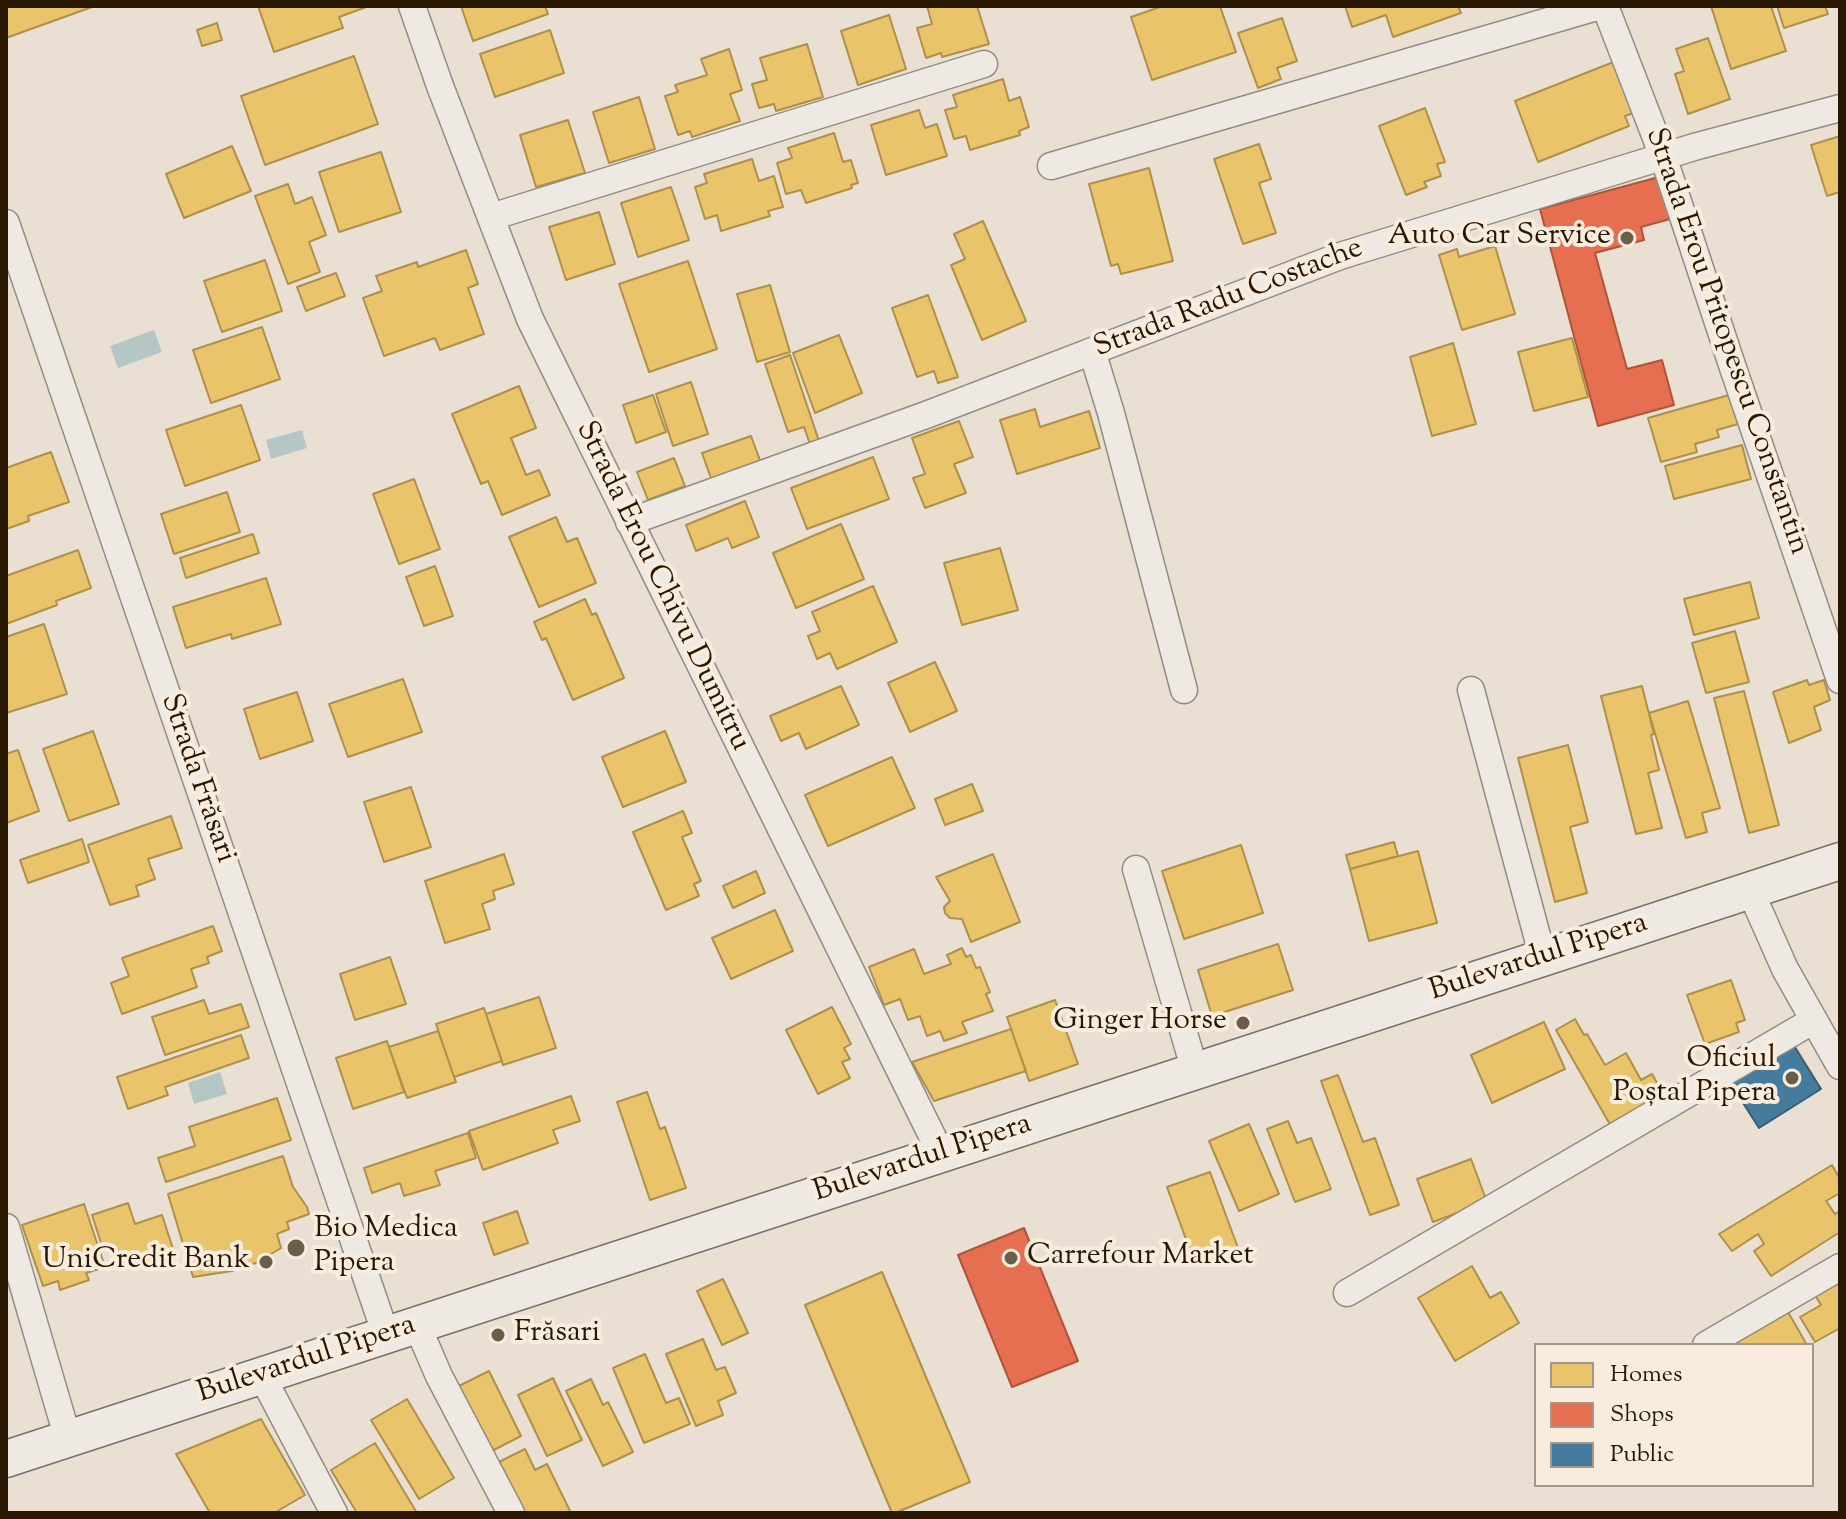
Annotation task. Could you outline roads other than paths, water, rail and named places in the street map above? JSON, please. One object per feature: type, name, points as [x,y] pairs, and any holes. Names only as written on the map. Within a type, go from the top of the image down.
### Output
[{"type":"main road","name":"Bulevardul Pipera","points":[[6,1459],[1840,861]]},
{"type":"street","name":"Strada Erou Chivu Dumitru","points":[[412,6],[530,319],[941,1154]]},
{"type":"street","points":[[1051,166],[1602,6]]},
{"type":"street","name":"Strada Erou Pritopescu Constantin","points":[[1602,6],[1663,156],[1840,680]]},
{"type":"street","points":[[491,217],[984,64]]},
{"type":"street","name":"Strada Radu Costache","points":[[629,522],[926,415],[1340,256],[1663,156],[1840,108]]},
{"type":"street","name":"Strada Frăsari","points":[[6,223],[402,1330],[439,1376],[511,1513]]},
{"type":"street","points":[[1092,351],[1184,690]]},
{"type":"street","points":[[1471,690],[1543,958]]},
{"type":"street","points":[[1136,869],[1195,1071]]},
{"type":"street","points":[[1750,890],[1776,949],[1840,1066]]},
{"type":"street","points":[[1347,1293],[1814,1020]]},
{"type":"street","points":[[6,1227],[68,1439]]},
{"type":"street","points":[[1709,1343],[1840,1267]]},
{"type":"street","points":[[262,1376],[334,1513]]},
{"type":"place","name":"Auto Car Service","points":[[1627,238]]},
{"type":"place","name":"Ginger Horse","points":[[1243,1023]]},
{"type":"place","name":"Oficiul Poștal Pipera","points":[[1792,1078]]},
{"type":"place","name":"Bio Medica Pipera","points":[[296,1248]]},
{"type":"place","name":"Carrefour Market","points":[[1011,1258]]},
{"type":"place","name":"UniCredit Bank","points":[[266,1262]]},
{"type":"place","name":"Frăsari","points":[[498,1335]]}]
